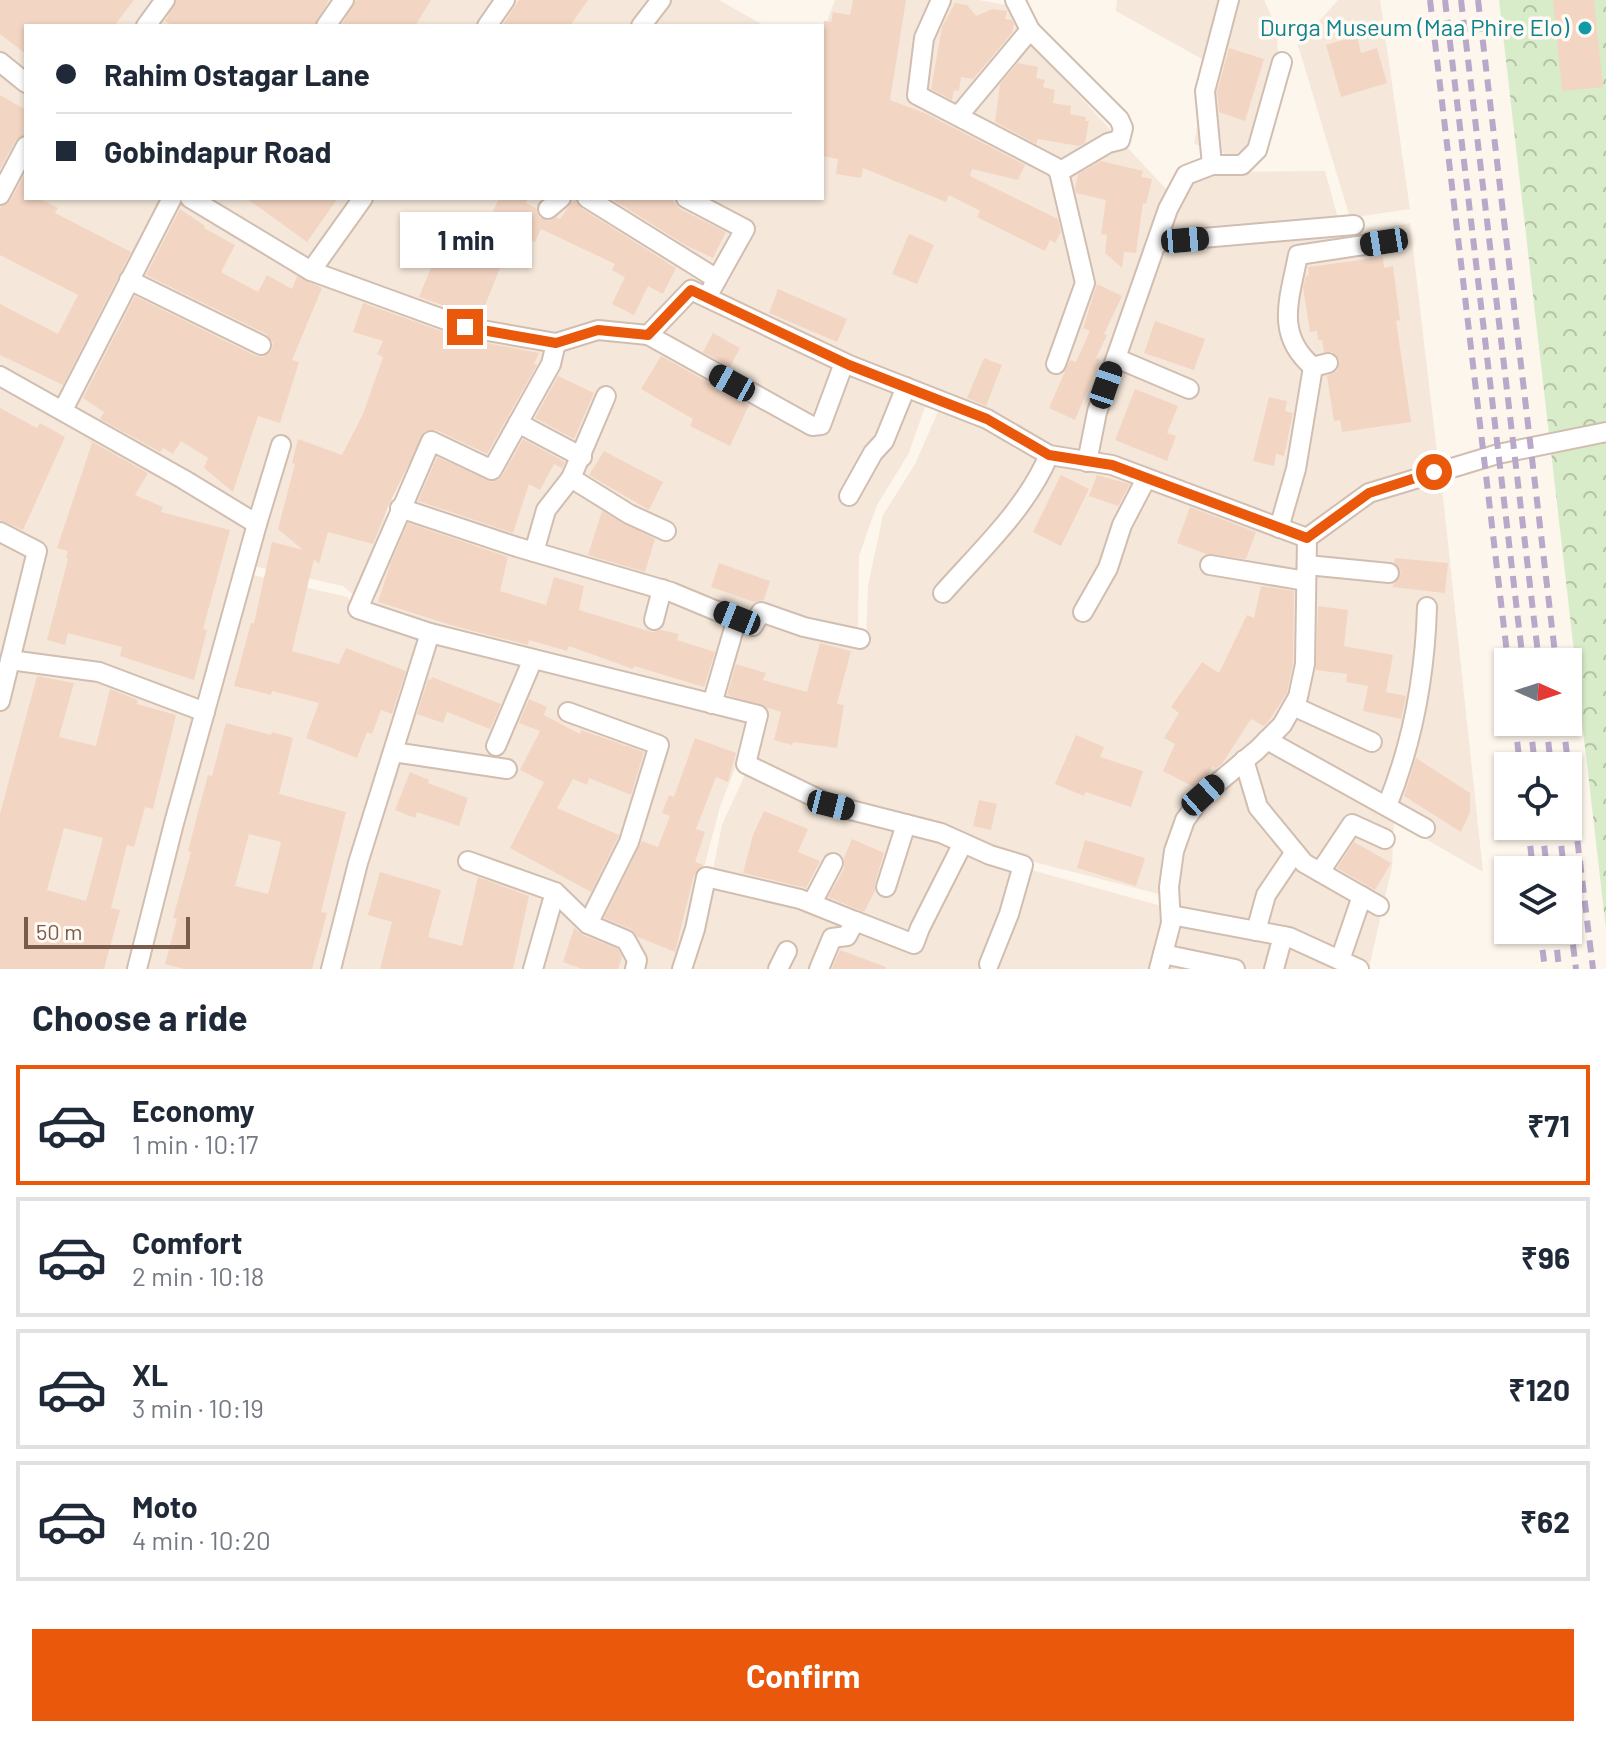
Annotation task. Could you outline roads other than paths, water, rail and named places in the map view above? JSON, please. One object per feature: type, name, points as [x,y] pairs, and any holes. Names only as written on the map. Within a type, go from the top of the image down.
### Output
[{"type":"street","points":[[147,24],[165,0]]},
{"type":"street","points":[[327,24],[344,0]]},
{"type":"street","points":[[488,24],[505,0]]},
{"type":"street","points":[[643,24],[661,0]]},
{"type":"street","points":[[941,0],[924,38],[917,95],[959,115],[1059,172],[1085,283],[1056,364]]},
{"type":"street","points":[[1015,0],[1030,30],[1119,119],[1123,128],[1120,140],[1108,143],[1059,172]]},
{"type":"street","points":[[1212,165],[1205,91],[1229,0]]},
{"type":"street","points":[[959,115],[1030,30]]},
{"type":"street","points":[[0,62],[24,81]]},
{"type":"street","points":[[1087,462],[1097,412],[1168,209],[1186,175],[1212,165],[1242,165],[1257,150],[1282,62]]},
{"type":"street","points":[[0,195],[24,150]]},
{"type":"street","points":[[63,410],[171,200]]},
{"type":"street","points":[[197,200],[311,271],[465,327],[556,343],[598,330],[648,335],[812,426],[821,425],[844,363]]},
{"type":"street","points":[[311,271],[362,200]]},
{"type":"street","points":[[590,200],[717,279]]},
{"type":"street","points":[[690,200],[745,229],[707,297]]},
{"type":"street","points":[[1157,242],[1354,225]]},
{"type":"street","points":[[1279,528],[1320,365],[1299,355],[1286,320],[1298,255],[1384,242]]},
{"type":"street","points":[[129,280],[261,345]]},
{"type":"street","points":[[648,335],[691,290],[844,363],[987,419],[1049,455],[1112,465],[1307,538]]},
{"type":"street","points":[[556,343],[551,364],[492,470],[431,441],[358,609],[430,633],[758,715],[746,764],[831,805],[941,833],[1023,865],[1009,914],[989,964]]},
{"type":"street","points":[[1116,358],[1189,389]]},
{"type":"street","points":[[0,376],[257,524]]},
{"type":"street","points":[[849,496],[873,453],[884,441],[906,387]]},
{"type":"street","points":[[534,552],[546,510],[571,478],[606,396]]},
{"type":"street","points":[[518,423],[582,457]]},
{"type":"street","points":[[1307,538],[1369,493],[1498,454],[1606,432]]},
{"type":"street","points":[[137,969],[205,712],[281,445]]},
{"type":"street","points":[[943,593],[1013,516],[1040,475],[1049,455]]},
{"type":"street","points":[[571,478],[629,514],[666,531]]},
{"type":"street","points":[[1083,612],[1108,568],[1122,525],[1146,479]]},
{"type":"street","points":[[400,508],[534,552],[662,589],[753,626],[761,612],[804,627],[860,639]]},
{"type":"street","points":[[0,532],[37,551],[0,701]]},
{"type":"street","points":[[1235,969],[1161,961],[1171,915],[1169,887],[1174,851],[1185,820],[1203,795],[1282,725],[1298,697],[1305,664],[1307,538]]},
{"type":"street","points":[[1210,565],[1306,573],[1389,573]]},
{"type":"street","points":[[654,620],[662,589]]},
{"type":"street","points":[[1387,806],[1402,768],[1415,719],[1426,652],[1427,607]]},
{"type":"street","points":[[712,704],[737,618]]},
{"type":"street","points":[[331,969],[358,863],[430,633]]},
{"type":"street","points":[[496,746],[533,659]]},
{"type":"street","points":[[10,660],[99,672],[205,712]]},
{"type":"street","points":[[1293,706],[1372,742]]},
{"type":"street","points":[[568,712],[659,745],[629,842],[588,924]]},
{"type":"street","points":[[1267,740],[1425,828]]},
{"type":"street","points":[[393,752],[507,769]]},
{"type":"street","points":[[1244,760],[1258,807],[1304,863],[1379,906]]},
{"type":"street","points":[[886,887],[906,824]]},
{"type":"street","points":[[1320,872],[1352,824],[1385,839]]},
{"type":"street","points":[[682,969],[695,929],[706,877],[812,903],[914,944],[963,843]]},
{"type":"street","points":[[1256,931],[1266,895],[1295,852]]},
{"type":"street","points":[[468,861],[555,892],[588,924],[626,940],[637,960],[635,969]]},
{"type":"street","points":[[812,903],[833,863]]},
{"type":"street","points":[[533,969],[555,892]]},
{"type":"street","points":[[1340,960],[1362,896]]},
{"type":"street","points":[[1171,915],[1283,936],[1359,969]]},
{"type":"street","points":[[819,969],[832,938],[847,936],[855,921]]},
{"type":"street","points":[[1274,969],[1283,936]]},
{"type":"street","points":[[778,969],[787,951]]},
{"type":"railway","points":[[1430,0],[1506,648]]},
{"type":"railway","points":[[1445,0],[1521,648]]},
{"type":"railway","points":[[1461,0],[1537,648]]},
{"type":"railway","points":[[1478,0],[1554,648]]},
{"type":"railway","points":[[1517,736],[1518,752]]},
{"type":"railway","points":[[1532,736],[1533,752]]},
{"type":"railway","points":[[1548,736],[1549,752]]},
{"type":"railway","points":[[1565,736],[1593,969]]},
{"type":"railway","points":[[1530,840],[1531,856]]},
{"type":"railway","points":[[1544,840],[1545,856]]},
{"type":"railway","points":[[1561,840],[1562,856]]},
{"type":"railway","points":[[1542,944],[1545,969]]},
{"type":"railway","points":[[1556,944],[1559,969]]},
{"type":"railway","points":[[1573,944],[1576,969]]},
{"type":"place","name":"Durga Museum (Maa Phire Elo)","points":[[1585,28]]}]
